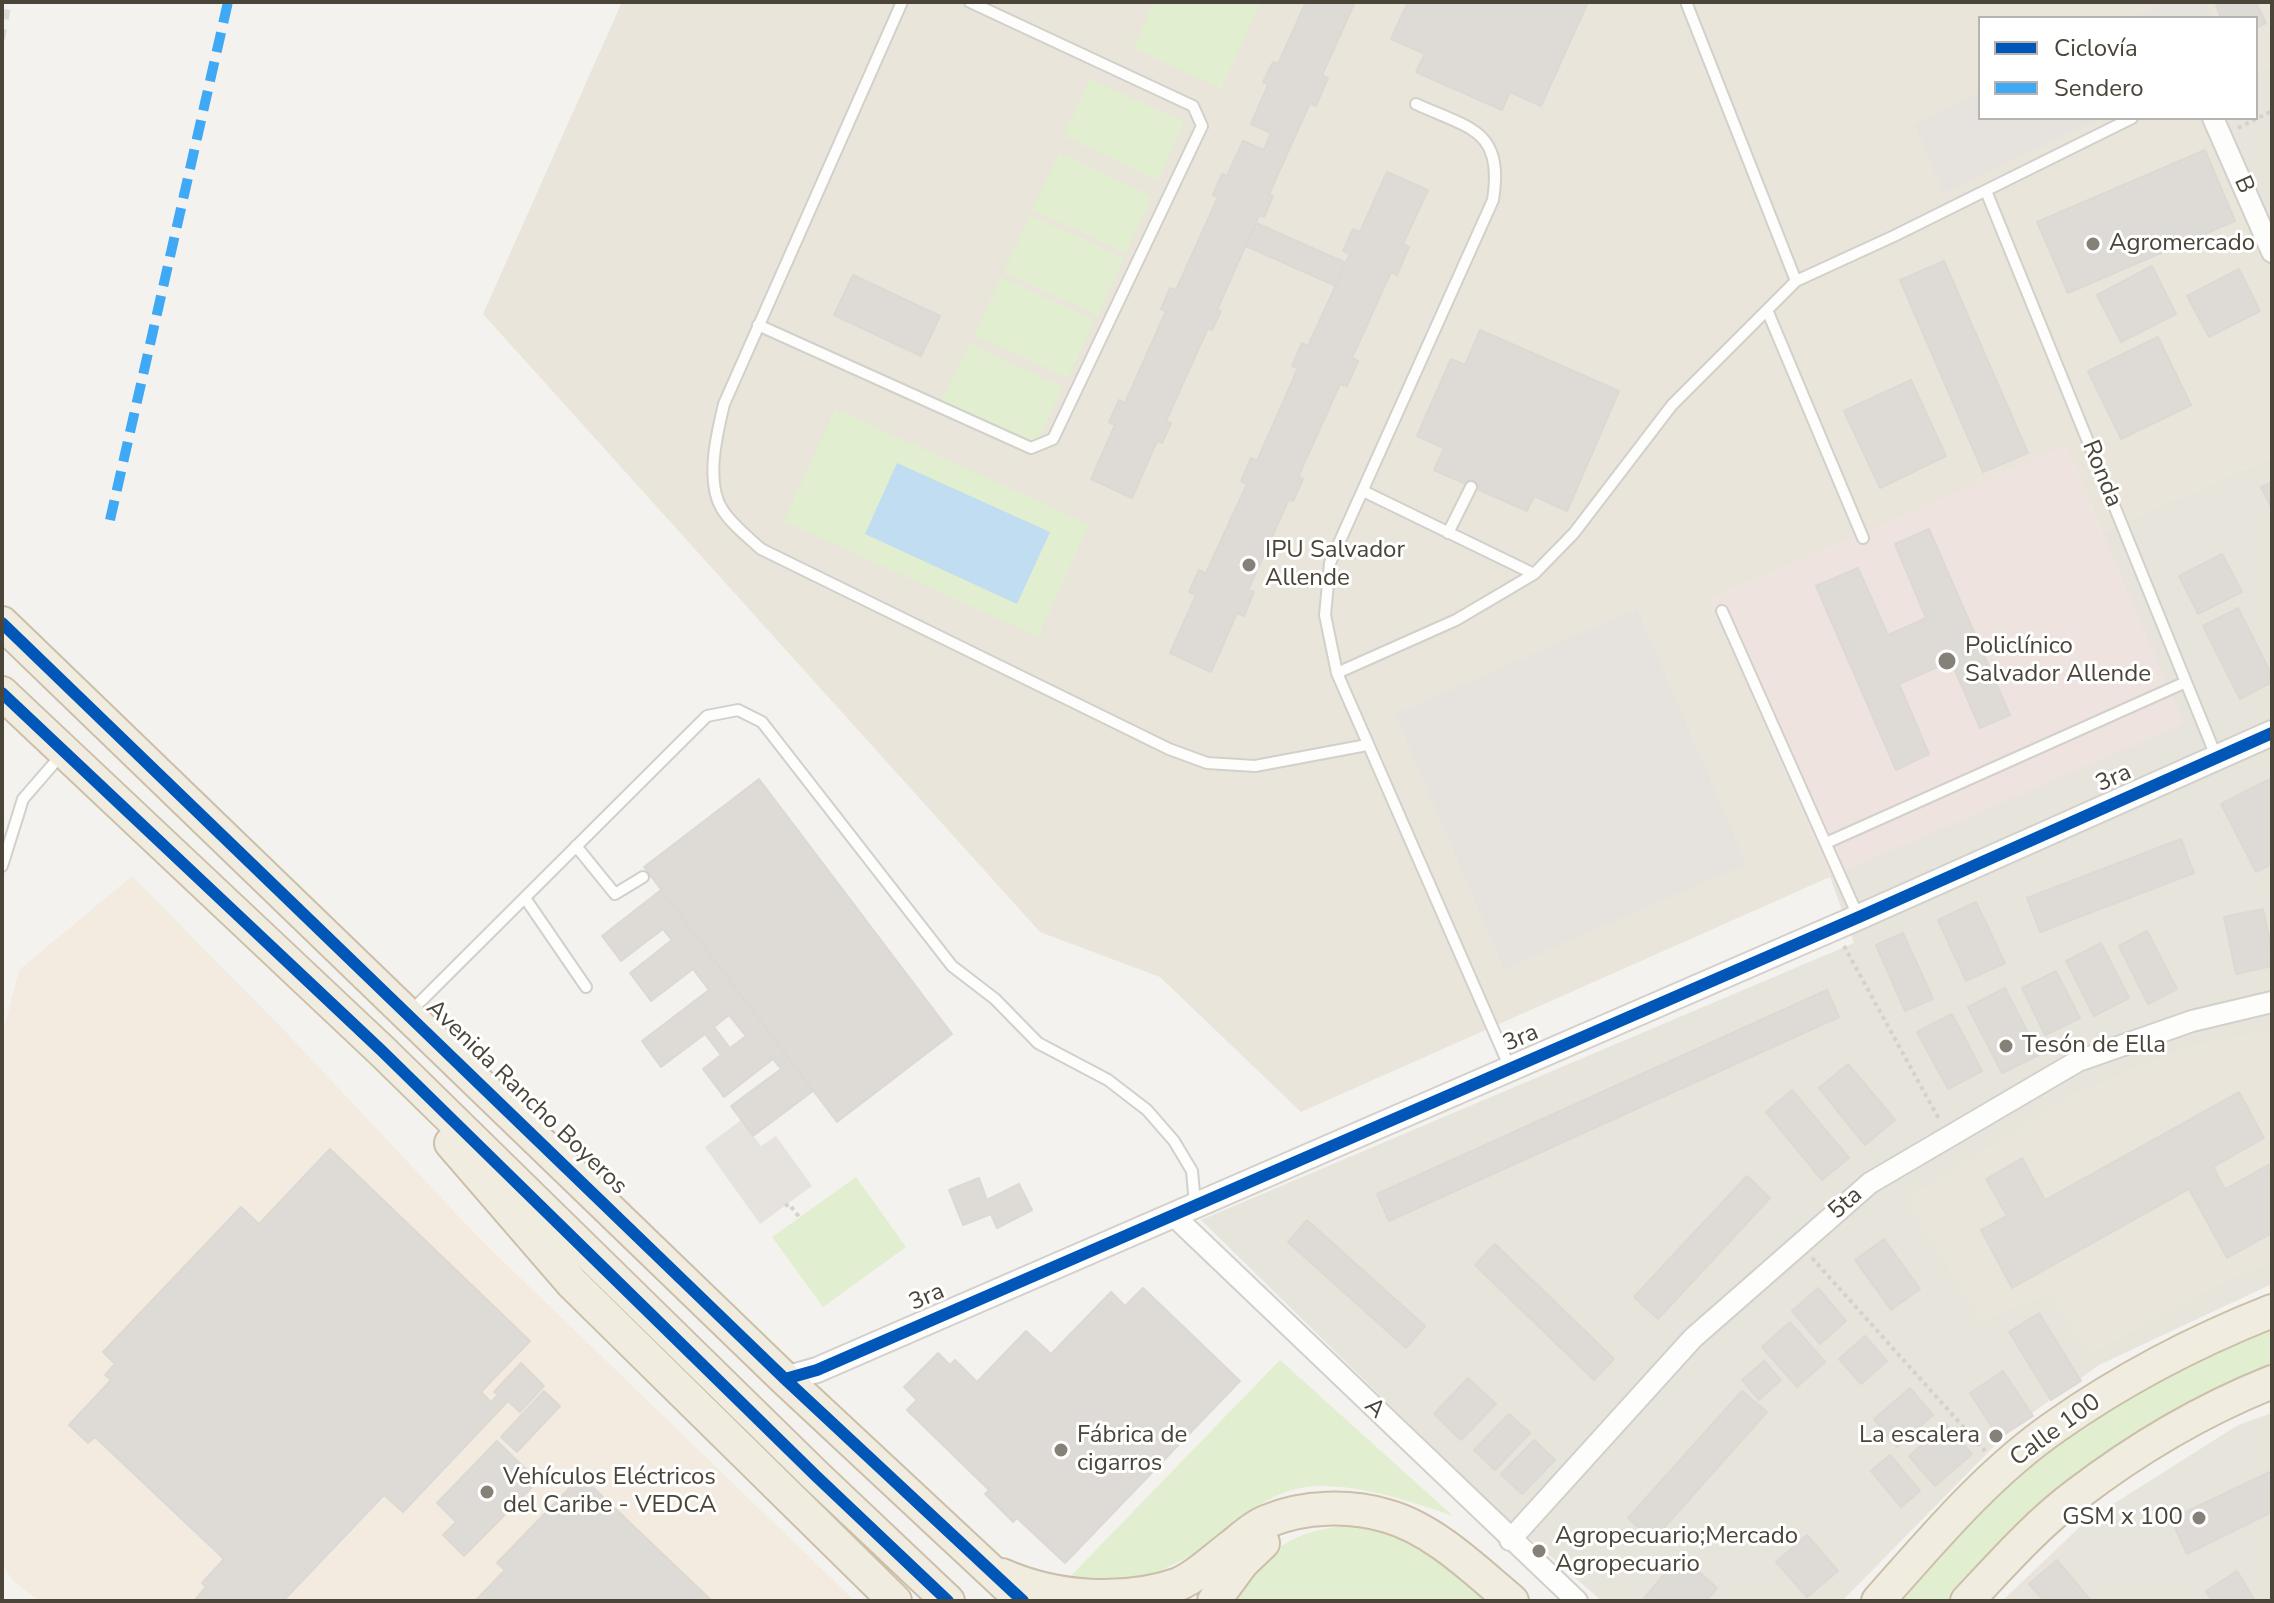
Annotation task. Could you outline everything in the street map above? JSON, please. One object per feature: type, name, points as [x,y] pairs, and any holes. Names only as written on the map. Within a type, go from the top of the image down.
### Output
[{"type":"highway","name":"Avenida Rancho Boyeros","points":[[2,623],[785,1379],[1023,1601]]},
{"type":"highway","points":[[2,693],[382,1051],[948,1601]]},
{"type":"highway","points":[[382,1051],[460,1154],[572,1283],[895,1601]]},
{"type":"highway","name":"Calle 100","points":[[1884,1594],[1952,1519],[2001,1471],[2055,1426],[2144,1371],[2232,1327],[2272,1311]]},
{"type":"highway","points":[[1967,1601],[2005,1560],[2075,1496],[2179,1425],[2272,1382]]},
{"type":"highway","points":[[1214,1601],[1242,1563],[1262,1545],[1288,1528],[1330,1509]]},
{"type":"highway","points":[[991,1570],[1059,1594],[1105,1598],[1148,1595],[1181,1583],[1267,1521],[1301,1511],[1330,1509],[1388,1516],[1406,1524],[1450,1551],[1512,1601]]},
{"type":"street","name":"B","points":[[2217,127],[2272,252]]},
{"type":"street","name":"3ra","points":[[785,1379],[817,1370],[1834,928],[2272,733]]},
{"type":"street","name":"5ta","points":[[1510,1540],[1693,1338],[1870,1183],[2078,1061],[2192,1021],[2272,1002]]},
{"type":"street","name":"A","points":[[1184,1209],[1510,1540],[1577,1601]]},
{"type":"lane","points":[[902,2],[724,404],[714,443],[714,480],[720,507],[737,528],[761,549],[1169,749],[1207,763],[1255,766],[1367,745]]},
{"type":"lane","points":[[758,325],[1031,448],[1053,439],[1202,126],[1193,106],[970,2]]},
{"type":"lane","points":[[1686,2],[1796,281]]},
{"type":"lane","points":[[1416,104],[1475,131],[1491,148],[1497,171],[1493,200],[1330,563],[1325,615],[1337,673],[1510,1068]]},
{"type":"lane","points":[[1337,673],[1456,620],[1534,574],[1574,533],[1672,405],[1796,281],[2128,120]]},
{"type":"lane","name":"Ronda","points":[[1986,191],[2216,757]]},
{"type":"lane","points":[[1767,310],[1863,538]]},
{"type":"lane","points":[[1448,533],[1471,487]]},
{"type":"lane","points":[[1363,491],[1534,574]]},
{"type":"lane","points":[[1722,611],[1859,917]]},
{"type":"lane","points":[[1826,843],[2186,682]]},
{"type":"lane","points":[[408,1014],[707,716],[738,710],[762,722],[952,966],[995,999],[1038,1043],[1108,1080],[1147,1110],[1174,1141],[1192,1171],[1184,1209]]},
{"type":"lane","points":[[2,866],[23,799],[64,753]]},
{"type":"lane","points":[[576,846],[615,894],[643,877]]},
{"type":"lane","points":[[525,898],[586,987]]},
{"type":"path","points":[[2217,127],[2241,120]]},
{"type":"path","points":[[1834,928],[1949,1137]]},
{"type":"path","points":[[785,1206],[789,1204],[800,1218]]},
{"type":"path","points":[[1800,1245],[1992,1458]]},
{"type":"shaded area","name":"IPU Salvador Allende","points":[[622,2],[2272,2],[2272,64],[2258,71],[2258,16],[1978,16],[1978,120],[2227,120],[2272,229],[2272,456],[2102,531],[2065,446],[1711,599],[1830,877],[1301,1112],[1160,977],[1040,932],[483,314]]},
{"type":"shaded area","points":[[2165,2],[2205,2],[2212,16],[2136,16]]},
{"type":"shaded area","points":[[2272,64],[2272,229],[2227,120],[2258,120],[2258,71]]},
{"type":"shaded area","points":[[1978,92],[1978,120],[2097,120],[1944,193],[1915,125]]},
{"type":"shaded area","name":"Policlínico Salvador Allende","points":[[2065,445],[2184,723],[1830,877],[1711,599]]},
{"type":"shaded area","points":[[2272,456],[2272,1284],[2099,1365],[2014,1426],[1842,1601],[1602,1601],[1497,1510],[1201,1220],[1854,943],[1830,877],[1711,599],[2102,531]]},
{"type":"shaded area","points":[[1637,609],[1746,864],[1504,969],[1395,714]]},
{"type":"shaded area","points":[[132,876],[284,1030],[480,1239],[855,1601],[39,1601],[13,1581],[2,1563],[2,1036],[19,970]]},
{"type":"shaded area","points":[[2272,1028],[2272,1262],[2225,1282],[2090,1354],[2050,1294],[1980,1322],[1906,1199],[2071,1095],[2182,1048]]},
{"type":"shaded area","points":[[741,1120],[761,1146],[776,1136],[812,1186],[760,1224],[705,1147]]},
{"type":"shaded area","points":[[2272,1413],[2272,1601],[2002,1601],[2085,1522],[2238,1425]]},
{"type":"green space","points":[[1154,2],[1261,2],[1221,89],[1133,48]]},
{"type":"green space","points":[[1090,79],[1184,122],[1158,180],[1064,136]]},
{"type":"green space","points":[[1059,153],[1152,196],[1126,253],[1032,210]]},
{"type":"green space","points":[[1030,215],[1124,258],[1098,316],[1004,272]]},
{"type":"green space","points":[[1001,277],[1095,321],[1068,378],[974,335]]},
{"type":"green space","points":[[969,343],[1063,387],[1036,444],[942,401]]},
{"type":"green space","points":[[835,409],[1089,524],[1038,637],[784,521]]},
{"type":"green space","points":[[856,1177],[906,1247],[823,1307],[772,1237]]},
{"type":"green space","points":[[2272,1325],[2272,1367],[1979,1568],[1948,1601],[1894,1601],[1998,1491],[2066,1434],[2141,1388]]},
{"type":"green space","points":[[1280,1360],[1453,1516],[1369,1491],[1334,1486],[1296,1489],[1261,1504],[1202,1548],[1155,1573],[1123,1582],[1062,1585]]},
{"type":"green space","points":[[1358,1525],[1397,1535],[1429,1552],[1487,1601],[1227,1601],[1256,1568],[1282,1545],[1314,1531]]},
{"type":"water","points":[[897,463],[1050,532],[1017,604],[865,534]]},
{"type":"building","points":[[1306,2],[1355,2],[1322,75],[1328,78],[1316,106],[1310,103],[1269,194],[1273,196],[1264,217],[1259,215],[1217,310],[1221,311],[1212,330],[1208,328],[1166,421],[1171,423],[1162,443],[1157,441],[1132,498],[1091,479],[1115,425],[1109,422],[1119,400],[1125,403],[1166,311],[1161,309],[1170,288],[1176,290],[1218,197],[1213,195],[1222,174],[1227,176],[1243,141],[1264,150],[1271,133],[1251,124],[1268,85],[1263,82],[1273,62],[1278,64]]},
{"type":"building","points":[[1408,2],[1588,2],[1541,106],[1510,92],[1502,110],[1416,72],[1425,54],[1391,39]]},
{"type":"building","points":[[2223,2],[2256,2],[2266,23],[2258,27],[2258,16],[2220,16],[2216,5]]},
{"type":"building","points":[[2205,150],[2235,221],[2068,293],[2037,222]]},
{"type":"building","points":[[1387,172],[1428,190],[1403,244],[1409,247],[1397,275],[1391,272],[1352,358],[1358,361],[1347,386],[1340,384],[1298,477],[1303,479],[1293,501],[1289,499],[1248,590],[1254,592],[1244,616],[1237,613],[1211,672],[1170,653],[1196,595],[1189,592],[1199,570],[1206,573],[1247,484],[1241,481],[1251,458],[1257,461],[1298,368],[1292,366],[1302,343],[1308,346],[1350,254],[1343,251],[1353,229],[1360,232]]},
{"type":"building","points":[[1256,223],[1346,263],[1336,286],[1246,246]]},
{"type":"building","points":[[1944,261],[2028,453],[1983,472],[1900,280]]},
{"type":"building","points":[[2152,266],[2176,314],[2121,342],[2097,295]]},
{"type":"building","points":[[2239,269],[2260,311],[2209,337],[2187,296]]},
{"type":"building","points":[[853,275],[940,316],[921,356],[834,315]]},
{"type":"building","points":[[1480,330],[1619,391],[1567,511],[1534,496],[1527,511],[1434,470],[1444,448],[1417,436],[1451,359],[1465,365]]},
{"type":"building","points":[[2158,337],[2191,405],[2121,439],[2088,371]]},
{"type":"building","points":[[1911,380],[1946,456],[1880,488],[1844,411]]},
{"type":"building","points":[[2272,482],[2272,509],[2261,487]]},
{"type":"building","points":[[1929,529],[2010,715],[1980,728],[1951,661],[1899,684],[1929,754],[1896,770],[1816,586],[1858,568],[1888,635],[1926,618],[1895,544]]},
{"type":"building","points":[[2222,554],[2242,592],[2198,614],[2179,576]]},
{"type":"building","points":[[2238,608],[2272,675],[2272,682],[2240,699],[2203,626]]},
{"type":"building","points":[[2272,778],[2272,864],[2256,872],[2221,804]]},
{"type":"building","points":[[759,779],[952,1034],[837,1122],[644,867]]},
{"type":"building","points":[[2181,839],[2194,873],[2040,932],[2027,898]]},
{"type":"building","points":[[661,890],[813,1091],[753,1136],[731,1106],[781,1069],[773,1059],[724,1097],[703,1069],[721,1055],[705,1034],[661,1067],[642,1041],[709,990],[693,969],[651,1001],[630,973],[672,940],[663,929],[621,961],[602,936]],"holes":[[[729,1015],[746,1036],[730,1048],[714,1027]]]},
{"type":"building","points":[[1976,902],[2005,963],[1966,981],[1938,920]]},
{"type":"building","points":[[2263,909],[2272,966],[2236,974],[2224,917]]},
{"type":"building","points":[[2147,931],[2177,989],[2148,1004],[2119,946]]},
{"type":"building","points":[[1903,933],[1933,999],[1905,1011],[1876,945]]},
{"type":"building","points":[[2101,943],[2129,998],[2094,1016],[2066,961]]},
{"type":"building","points":[[2056,971],[2080,1018],[2045,1035],[2022,988]]},
{"type":"building","points":[[2005,988],[2039,1055],[2002,1073],[1968,1007]]},
{"type":"building","points":[[1827,990],[1839,1017],[1389,1221],[1377,1194]]},
{"type":"building","points":[[1952,1014],[1982,1071],[1948,1089],[1917,1032]]},
{"type":"building","points":[[1848,1064],[1895,1120],[1865,1145],[1819,1088]]},
{"type":"building","points":[[1792,1090],[1849,1158],[1822,1180],[1766,1112]]},
{"type":"building","points":[[2239,1092],[2264,1138],[2213,1167],[2225,1189],[2272,1163],[2272,1233],[2227,1258],[2189,1189],[2012,1288],[1981,1230],[2007,1216],[1986,1179],[2022,1158],[2045,1200]]},
{"type":"building","points":[[330,1149],[530,1341],[481,1392],[491,1402],[498,1395],[494,1392],[521,1363],[544,1386],[520,1412],[508,1401],[403,1512],[384,1495],[283,1601],[197,1601],[206,1587],[202,1583],[224,1559],[95,1437],[88,1443],[69,1425],[111,1380],[105,1375],[115,1364],[103,1352],[241,1207],[259,1224]]},
{"type":"building","points":[[1747,1176],[1770,1198],[1658,1319],[1634,1297]]},
{"type":"building","points":[[979,1178],[987,1200],[1019,1184],[1032,1210],[997,1228],[991,1214],[963,1225],[949,1190]]},
{"type":"building","points":[[1307,1220],[1425,1326],[1406,1348],[1288,1242]]},
{"type":"building","points":[[1884,1239],[1920,1289],[1891,1310],[1855,1260]]},
{"type":"building","points":[[1495,1244],[1614,1359],[1594,1380],[1475,1265]]},
{"type":"building","name":"Fábrica de cigarros","points":[[1143,1288],[1240,1381],[1065,1563],[1017,1518],[1013,1522],[985,1494],[989,1490],[907,1410],[917,1400],[904,1387],[938,1353],[950,1365],[955,1360],[977,1382],[1026,1331],[1051,1354],[1111,1292],[1125,1306]]},
{"type":"building","points":[[1818,1288],[1846,1321],[1820,1344],[1792,1311]]},
{"type":"building","points":[[2039,1313],[2081,1381],[2051,1400],[2009,1332]]},
{"type":"building","points":[[1790,1322],[1825,1362],[1797,1387],[1762,1347]]},
{"type":"building","points":[[1865,1336],[1887,1361],[1861,1384],[1839,1359]]},
{"type":"building","points":[[1764,1361],[1781,1380],[1759,1400],[1742,1380]]},
{"type":"building","points":[[2003,1371],[2033,1416],[1999,1438],[1970,1393]]},
{"type":"building","points":[[1468,1378],[1496,1404],[1461,1440],[1434,1414]]},
{"type":"building","points":[[1910,1388],[1933,1415],[1897,1447],[1874,1419]]},
{"type":"building","points":[[544,1391],[560,1406],[517,1452],[501,1437]]},
{"type":"building","points":[[1742,1391],[1767,1412],[1653,1540],[1628,1518]]},
{"type":"building","points":[[1509,1414],[1530,1433],[1495,1470],[1474,1450]]},
{"type":"building","points":[[1946,1424],[1972,1454],[1935,1486],[1909,1456]]},
{"type":"building","points":[[1534,1440],[1555,1460],[1522,1494],[1501,1474]]},
{"type":"building","name":"Vehículos Eléctricos del Caribe - VEDCA","points":[[497,1441],[538,1481],[464,1556],[443,1535],[456,1522],[437,1503]]},
{"type":"building","points":[[1890,1455],[1920,1491],[1901,1507],[1871,1471]]},
{"type":"building","points":[[2272,1471],[2272,1512],[2187,1554],[2171,1519]]},
{"type":"building","points":[[581,1476],[712,1601],[475,1601],[505,1570],[497,1563]]},
{"type":"building","points":[[1807,1535],[1838,1571],[1807,1597],[1776,1562]]},
{"type":"building","points":[[1680,1555],[1717,1588],[1706,1601],[1642,1601]]},
{"type":"building","points":[[2057,1560],[2091,1601],[2044,1601],[2029,1584]]},
{"type":"building","points":[[2237,1571],[2255,1601],[2212,1601],[2206,1591]]},
{"type":"railway","points":[[2,39],[9,2]]},
{"type":"marked path","points":[[110,520],[228,2]]},
{"type":"cycle path","points":[[2,623],[785,1379],[1023,1601]]},
{"type":"cycle path","points":[[2,693],[382,1051],[948,1601]]},
{"type":"cycle path","points":[[785,1379],[817,1370],[1859,917],[2272,733]]},
{"type":"place","name":"Agromercado","points":[[2093,244]]},
{"type":"place","name":"IPU Salvador Allende","points":[[1249,565]]},
{"type":"place","name":"Policlínico Salvador Allende","points":[[1947,661]]},
{"type":"place","name":"Tesón de Ella","points":[[2006,1046]]},
{"type":"place","name":"La escalera","points":[[1996,1436]]},
{"type":"place","name":"Fábrica de cigarros","points":[[1061,1450]]},
{"type":"place","name":"Vehículos Eléctricos del Caribe - VEDCA","points":[[487,1492]]},
{"type":"place","name":"GSM x 100","points":[[2199,1518]]},
{"type":"place","name":"Agropecuario;Mercado Agropecuario","points":[[1539,1551]]}]
